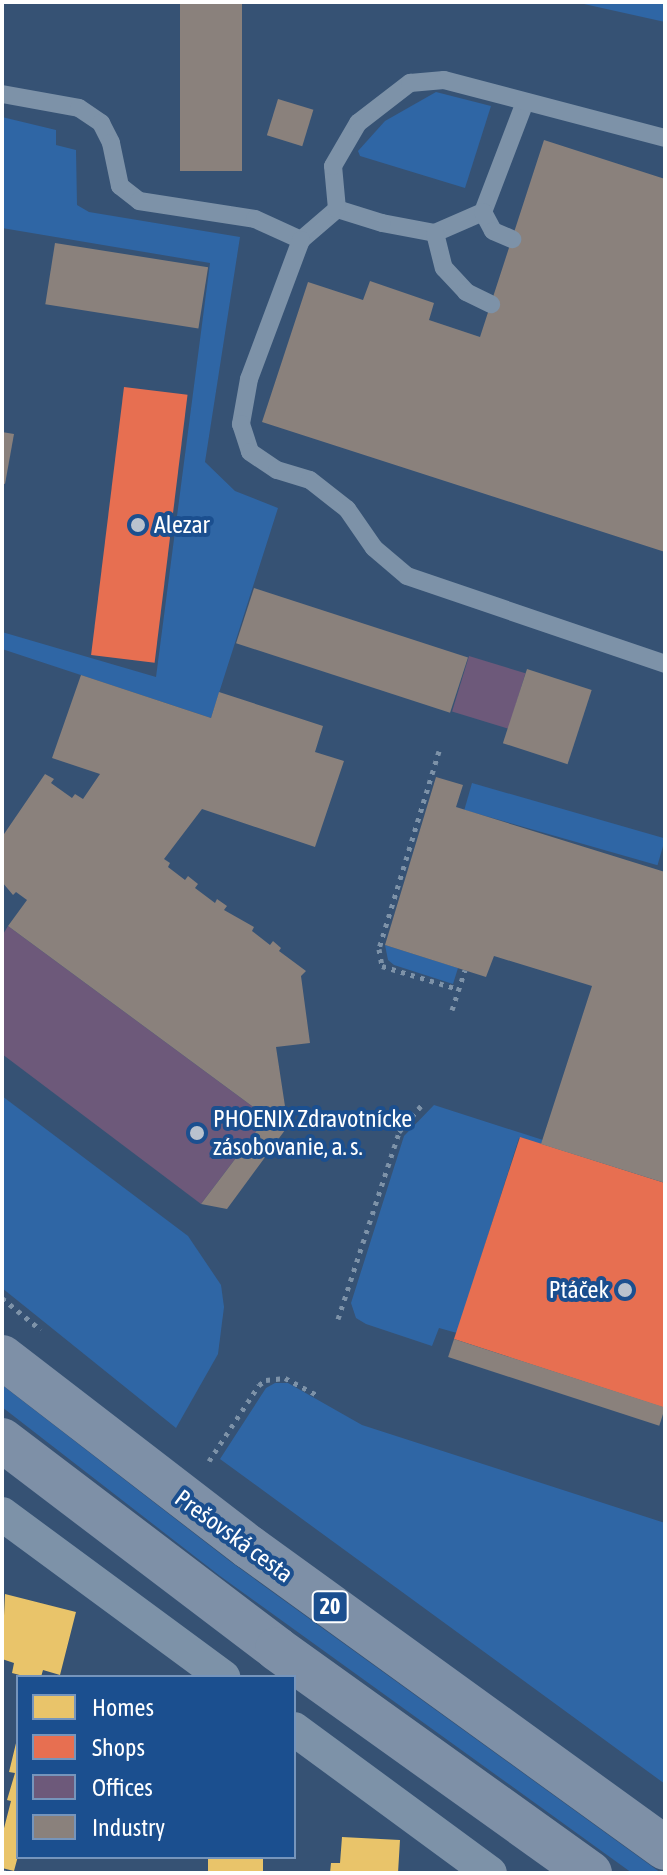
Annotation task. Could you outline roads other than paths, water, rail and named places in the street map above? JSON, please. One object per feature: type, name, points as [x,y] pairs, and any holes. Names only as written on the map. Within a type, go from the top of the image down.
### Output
[{"type":"highway","name":"Prešovská cesta","points":[[2,1357],[225,1530],[665,1848]]},
{"type":"highway","points":[[2,1440],[228,1613],[590,1873]]},
{"type":"street","points":[[2,1514],[220,1675]]},
{"type":"street","points":[[296,1730],[490,1873]]},
{"type":"lane","points":[[337,209],[333,166],[358,123],[410,83],[444,80],[665,138]]},
{"type":"lane","points":[[2,94],[79,108],[101,123],[111,143],[120,186],[139,201],[255,219],[301,240]]},
{"type":"lane","points":[[337,209],[382,223],[435,233],[483,212],[525,102]]},
{"type":"lane","points":[[337,209],[301,240],[249,379],[241,424],[250,452],[277,470],[310,480],[347,509],[374,548],[407,576],[665,664]]},
{"type":"lane","points":[[483,212],[493,231],[512,239]]},
{"type":"lane","points":[[435,233],[444,268],[466,292],[491,304]]},
{"type":"place","name":"Alezar","points":[[138,525]]},
{"type":"place","name":"PHOENIX Zdravotnícke zásobovanie, a. s.","points":[[197,1133]]},
{"type":"place","name":"Ptáček","points":[[625,1290]]}]
